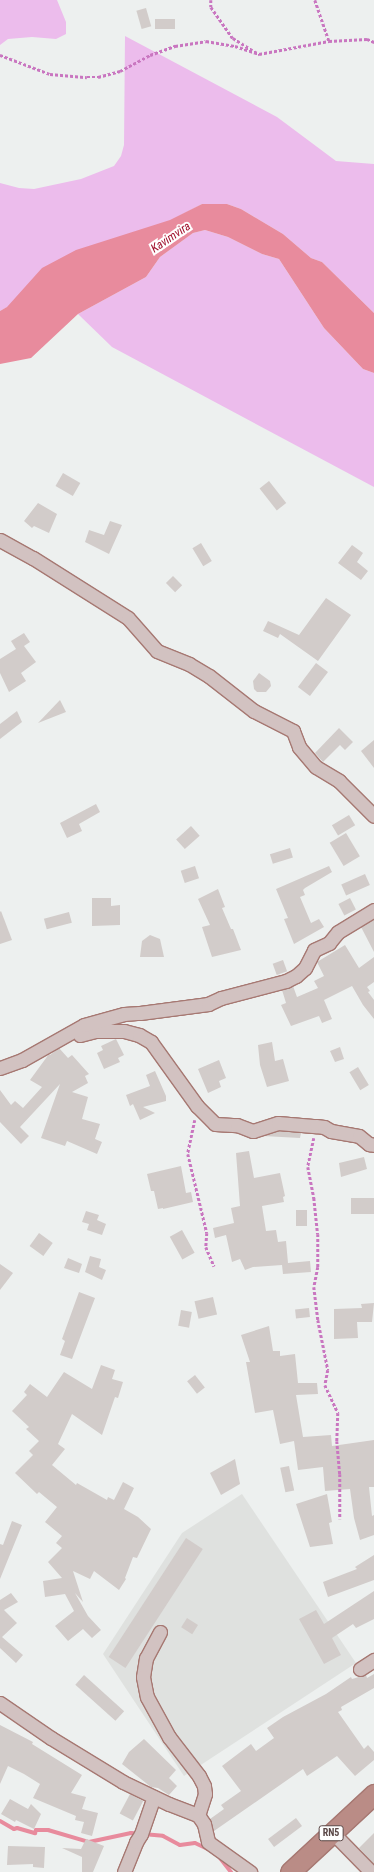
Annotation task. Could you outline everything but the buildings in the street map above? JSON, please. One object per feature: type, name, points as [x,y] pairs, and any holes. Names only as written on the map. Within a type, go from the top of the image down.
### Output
[{"type":"highway","name":"RN5","points":[[290,1872],[374,1794]]},
{"type":"street","points":[[0,540],[33,558],[128,618],[157,651],[196,668],[209,676],[254,711],[293,731],[299,747],[316,767],[339,781],[374,816]]},
{"type":"street","points":[[0,1068],[22,1060],[84,1025],[124,1014],[208,1004],[221,998],[286,981],[296,976],[305,968],[314,950],[329,943],[338,932],[374,910]]},
{"type":"street","points":[[53,1042],[95,1031],[124,1031],[139,1034],[151,1042],[198,1106],[215,1124],[237,1125],[253,1131],[278,1123],[324,1127],[332,1131],[359,1136],[369,1144],[374,1145]]},
{"type":"street","points":[[160,1632],[146,1658],[144,1677],[147,1697],[169,1737],[199,1776],[204,1786],[205,1794],[198,1815]]},
{"type":"street","points":[[360,1669],[374,1660]]},
{"type":"street","points":[[0,1703],[51,1738],[102,1770],[154,1797],[198,1815],[204,1824],[208,1842],[250,1872]]},
{"type":"street","points":[[124,1872],[136,1842],[141,1834],[154,1797]]},
{"type":"street","points":[[332,1832],[371,1872]]},
{"type":"path","points":[[211,0],[211,7],[233,38],[259,54]]},
{"type":"path","points":[[315,0],[329,41]]},
{"type":"path","points":[[0,55],[50,74],[92,77],[120,71],[150,55],[175,46],[206,41],[235,46],[259,54],[329,41],[367,39],[374,42]]},
{"type":"path","points":[[198,1106],[188,1154],[207,1233],[206,1247],[214,1266]]},
{"type":"path","points":[[316,1126],[308,1167],[314,1198],[318,1234],[318,1267],[314,1287],[318,1320],[328,1370],[325,1385],[338,1414],[336,1441],[340,1474],[340,1519]]},
{"type":"shaded area","points":[[0,0],[57,0],[66,22],[66,34],[56,39],[32,37],[8,39],[0,45]]},
{"type":"shaded area","points":[[125,36],[277,117],[336,161],[374,164],[374,313],[322,262],[311,258],[283,234],[241,209],[227,204],[202,204],[0,311],[0,183],[19,188],[34,189],[81,179],[114,166],[121,156],[124,145]]},
{"type":"shaded area","points":[[205,230],[228,237],[262,254],[279,259],[324,328],[363,369],[374,373],[374,487],[112,347],[78,314],[146,277],[160,257],[193,233]]},
{"type":"shaded area","points":[[242,1494],[356,1663],[184,1776],[103,1654],[182,1533]]},
{"type":"water","name":"Kavimvira","points":[[202,204],[227,204],[241,209],[283,234],[311,258],[322,262],[374,313],[374,373],[363,369],[324,328],[279,259],[262,254],[228,237],[205,230],[193,233],[160,257],[146,277],[78,314],[31,358],[0,364],[0,311],[7,307],[42,268],[76,250],[170,220]]},
{"type":"waterway","points":[[0,1821],[14,1829],[17,1828],[35,1833],[36,1830],[48,1830],[89,1842],[131,1833],[163,1836],[180,1845],[195,1843],[210,1850]]},
{"type":"waterway","points":[[220,1858],[231,1872]]}]
